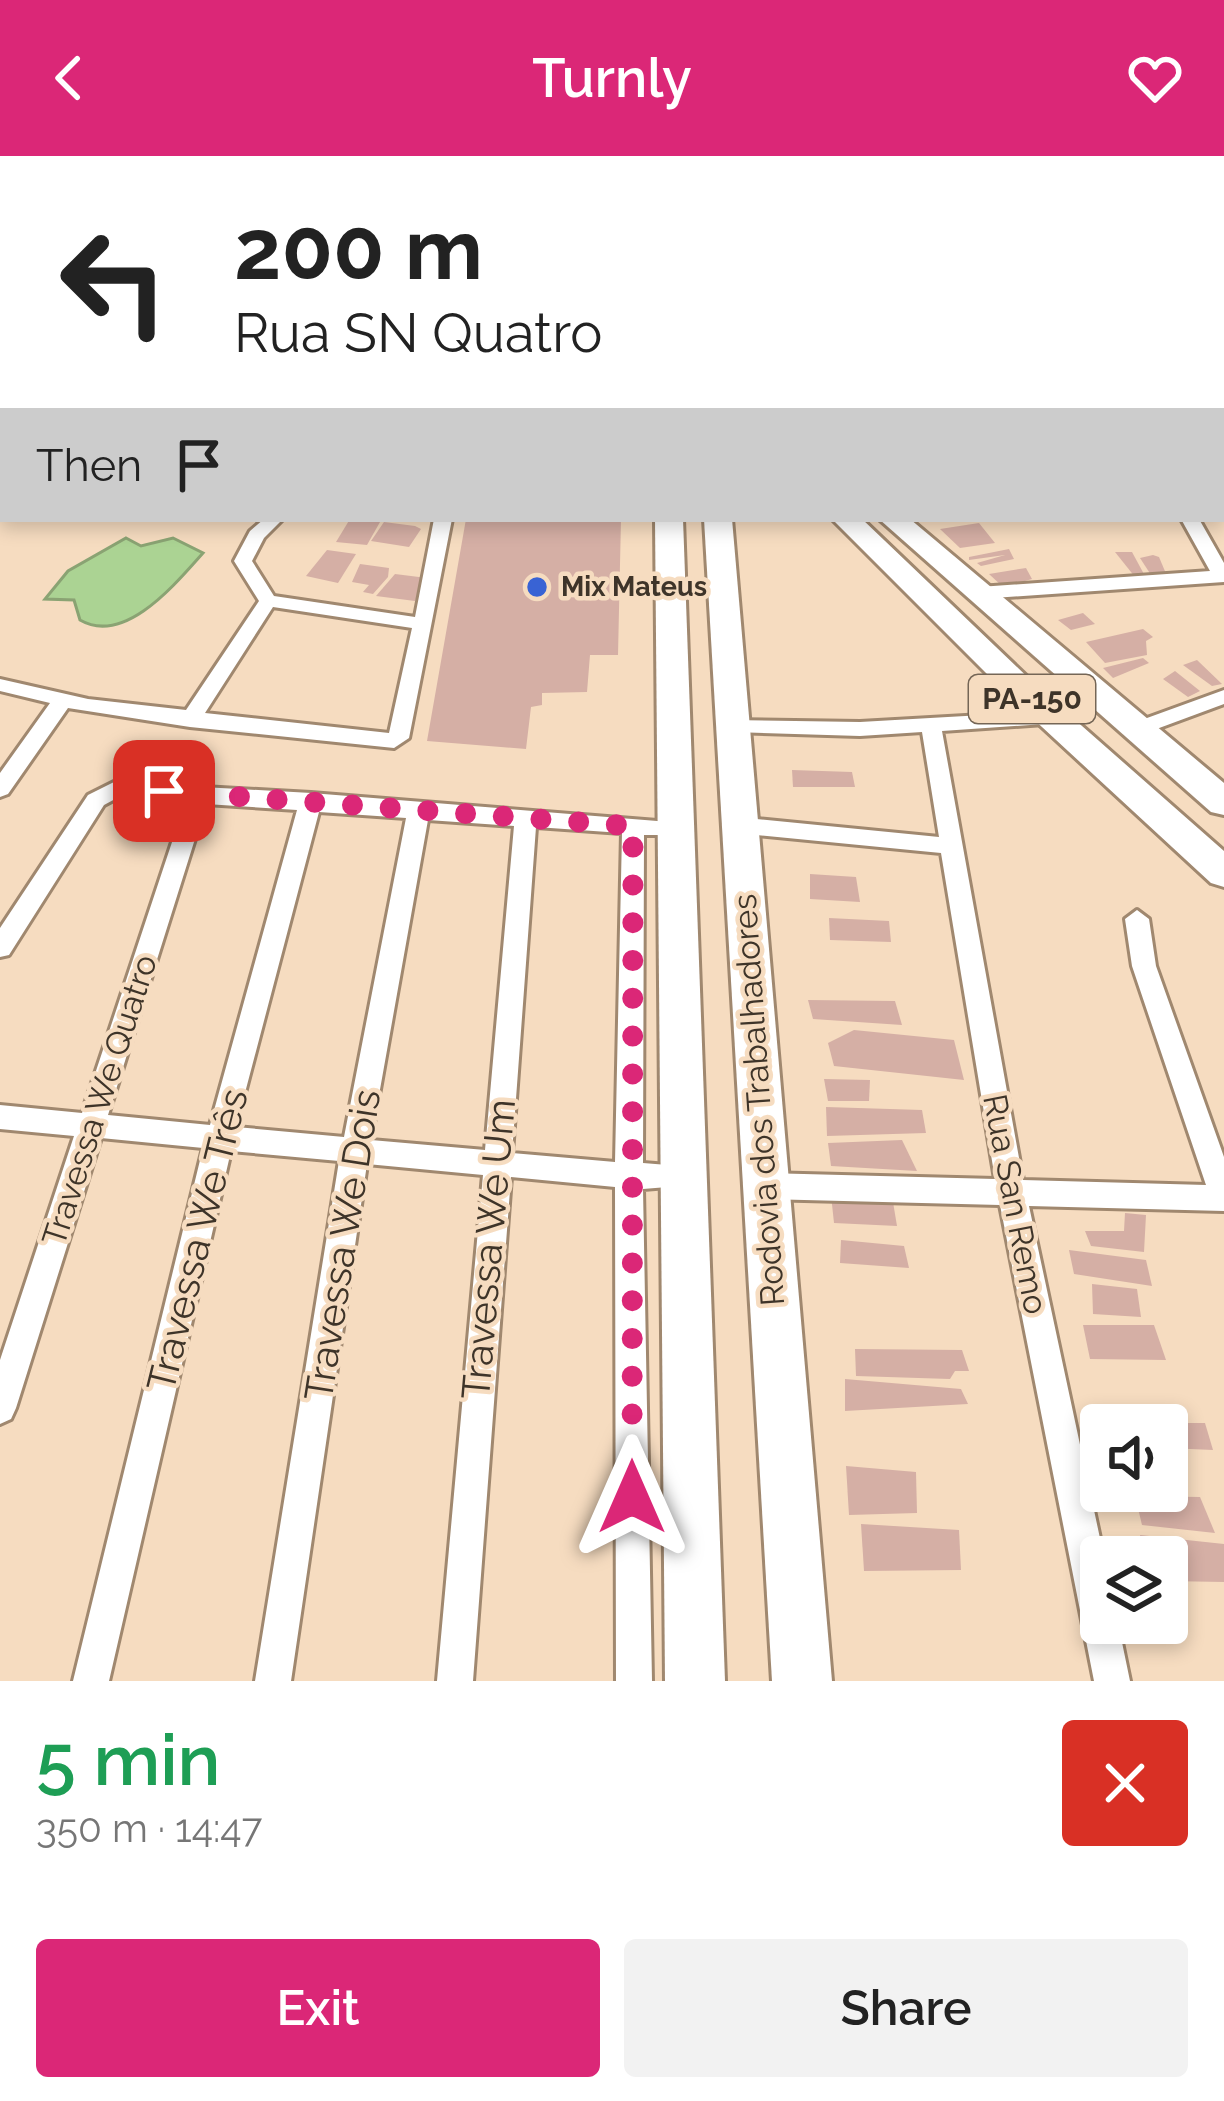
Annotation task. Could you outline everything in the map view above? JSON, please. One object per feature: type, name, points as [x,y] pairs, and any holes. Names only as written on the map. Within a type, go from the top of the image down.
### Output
[{"type":"main road","name":"Rodovia dos Trabalhadores","points":[[669,522],[653,827],[682,1176],[695,1681]]},
{"type":"main road","name":"Rodovia dos Trabalhadores","points":[[718,522],[734,725],[736,825],[802,1681]]},
{"type":"main road","name":"PA-150","points":[[849,522],[1052,718],[1224,873]]},
{"type":"main road","name":"PA-150","points":[[896,522],[1143,727],[1224,803]]},
{"type":"main road","points":[[690,1468],[714,1510],[721,1681]]},
{"type":"street","points":[[271,522],[256,535],[243,561],[268,601],[423,623]]},
{"type":"street","points":[[0,685],[190,720],[398,739],[442,522]]},
{"type":"street","points":[[979,593],[1223,576],[1192,522]]},
{"type":"street","points":[[190,720],[268,601]]},
{"type":"street","points":[[1143,727],[1224,697]]},
{"type":"street","points":[[0,789],[12,753],[64,700]]},
{"type":"street","points":[[734,725],[813,729],[1052,718]]},
{"type":"street","name":"Rua San Remo","points":[[932,726],[1011,1190],[1112,1681]]},
{"type":"street","points":[[0,948],[96,800],[115,790],[653,827],[629,1176],[634,1681]]},
{"type":"street","name":"Travessa We Quatro","points":[[0,1408],[199,794]]},
{"type":"street","name":"Travessa We Três","points":[[91,1681],[220,1138],[311,801]]},
{"type":"street","name":"Travessa We Dois","points":[[272,1681],[355,1150],[418,809]]},
{"type":"street","name":"Travessa We Um","points":[[454,1681],[526,818]]},
{"type":"street","points":[[736,825],[952,845]]},
{"type":"street","points":[[765,1186],[1224,1197],[1144,966],[1137,919]]},
{"type":"street","points":[[0,1117],[629,1176],[682,1176]]},
{"type":"shaded area","points":[[126,538],[141,546],[173,538],[203,553],[148,608],[114,625],[80,620],[74,600],[45,599],[68,571]]},
{"type":"building","points":[[348,522],[380,522],[367,545],[336,542]]},
{"type":"building","points":[[384,522],[421,529],[409,547],[371,541]]},
{"type":"building","name":"Mix Mateus","points":[[465,522],[621,522],[618,655],[590,655],[587,692],[542,693],[542,705],[531,707],[526,749],[427,741]]},
{"type":"building","points":[[979,523],[995,543],[960,548],[940,529]]},
{"type":"building","points":[[1009,549],[1014,559],[981,566],[977,563],[1005,555],[969,560],[969,557]]},
{"type":"building","points":[[327,550],[356,554],[338,583],[306,576]]},
{"type":"building","points":[[1115,552],[1132,552],[1145,576],[1135,577]]},
{"type":"building","points":[[1159,557],[1167,576],[1151,575],[1140,558]]},
{"type":"building","points":[[360,564],[389,568],[388,577],[373,594],[363,592],[369,585],[352,582]]},
{"type":"building","points":[[1026,568],[1032,579],[1003,587],[989,574]]},
{"type":"building","points":[[395,574],[427,578],[415,601],[376,596]]},
{"type":"building","points":[[1083,613],[1095,624],[1071,630],[1058,620]]},
{"type":"building","points":[[1143,629],[1153,637],[1146,641],[1147,655],[1105,663],[1086,642]]},
{"type":"building","points":[[1143,658],[1149,663],[1113,678],[1103,668]]},
{"type":"building","points":[[1197,660],[1222,684],[1212,686],[1183,665]]},
{"type":"building","points":[[1175,671],[1200,691],[1188,697],[1163,679]]},
{"type":"building","points":[[792,770],[852,772],[855,787],[793,787]]},
{"type":"building","points":[[810,874],[856,877],[860,902],[810,899]]},
{"type":"building","points":[[829,918],[889,921],[891,942],[830,940]]},
{"type":"building","points":[[808,1000],[895,1001],[902,1025],[813,1019]]},
{"type":"building","points":[[854,1030],[954,1040],[964,1080],[834,1066],[828,1043]]},
{"type":"building","points":[[824,1079],[870,1080],[869,1101],[828,1101]]},
{"type":"building","points":[[826,1107],[922,1110],[926,1133],[827,1136]]},
{"type":"building","points":[[902,1140],[917,1171],[831,1166],[828,1143]]},
{"type":"building","points":[[831,1195],[893,1202],[897,1226],[834,1223]]},
{"type":"building","points":[[1125,1213],[1146,1215],[1144,1252],[1091,1246],[1085,1231],[1124,1231]]},
{"type":"building","points":[[841,1240],[904,1246],[909,1268],[840,1263]]},
{"type":"building","points":[[1069,1250],[1146,1260],[1152,1286],[1074,1274]]},
{"type":"building","points":[[1092,1284],[1137,1289],[1141,1317],[1093,1314]]},
{"type":"building","points":[[1083,1325],[1154,1325],[1166,1360],[1090,1359]]},
{"type":"building","points":[[855,1349],[962,1350],[969,1371],[955,1371],[950,1379],[856,1376]]},
{"type":"building","points":[[845,1379],[961,1389],[968,1404],[845,1411]]},
{"type":"building","points":[[1188,1423],[1205,1423],[1213,1450],[1188,1449]]},
{"type":"building","points":[[846,1466],[916,1472],[917,1513],[849,1515]]},
{"type":"building","points":[[1188,1497],[1200,1497],[1215,1533],[1142,1525],[1139,1512],[1188,1512]]},
{"type":"building","points":[[861,1524],[959,1530],[961,1570],[864,1571]]},
{"type":"building","points":[[1188,1540],[1224,1544],[1224,1582],[1188,1581]]},
{"type":"place","name":"Mix Mateus","points":[[537,587]]},
{"type":"route","points":[[164,791],[633,826],[632,1497]]}]
